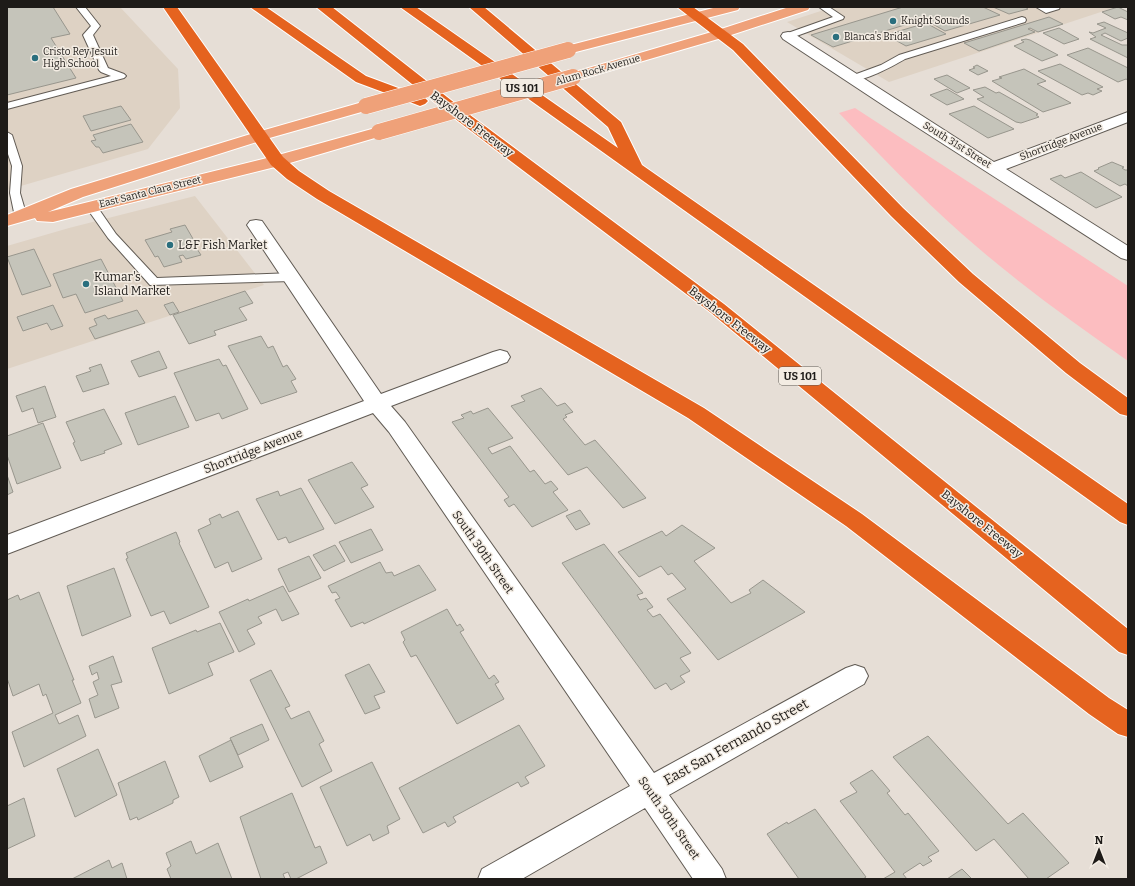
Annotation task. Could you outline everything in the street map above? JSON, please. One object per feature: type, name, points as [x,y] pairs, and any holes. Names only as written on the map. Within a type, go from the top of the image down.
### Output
[{"type":"highway","points":[[170,7],[277,161],[294,175],[323,194],[696,413],[854,520],[1099,706],[1128,725]]},
{"type":"highway","points":[[257,7],[361,79],[464,118]]},
{"type":"highway","name":"Bayshore Freeway","points":[[324,7],[464,118],[717,308],[1128,644]]},
{"type":"highway","name":"US 101","points":[[407,7],[1128,516]]},
{"type":"highway","points":[[476,7],[615,125],[636,170]]},
{"type":"highway","points":[[684,7],[738,47],[897,212],[966,278],[1073,368],[1128,409]]},
{"type":"main road","points":[[260,136],[568,50],[733,7]]},
{"type":"main road","name":"Alum Rock Avenue","points":[[277,161],[595,71],[720,34],[803,7]]},
{"type":"main road","name":"East Santa Clara Street","points":[[14,219],[77,193],[260,136]]},
{"type":"main road","name":"East Santa Clara Street","points":[[14,219],[53,217],[277,161]]},
{"type":"street","name":"South 31st Street","points":[[788,36],[898,108],[1128,254]]},
{"type":"street","name":"Shortridge Avenue","points":[[993,168],[1128,117]]},
{"type":"street","name":"South 30th Street","points":[[256,225],[377,404],[397,427],[711,879]]},
{"type":"street","name":"Shortridge Avenue","points":[[7,545],[500,358]]},
{"type":"street","name":"East San Fernando Street","points":[[493,879],[688,768],[855,676]]},
{"type":"lane","points":[[7,106],[121,76],[104,70],[88,35],[96,26],[80,7]]},
{"type":"lane","points":[[788,36],[840,17],[823,7]]},
{"type":"lane","points":[[1040,7],[1046,10],[1056,7]]},
{"type":"lane","points":[[854,78],[884,67],[902,58],[1022,20]]},
{"type":"lane","points":[[7,135],[18,166],[14,219]]},
{"type":"lane","points":[[92,207],[112,236],[154,282],[292,277]]},
{"type":"shaded area","points":[[7,7],[120,7],[178,69],[180,108],[148,149],[7,190]]},
{"type":"shaded area","points":[[833,7],[1116,7],[889,82],[787,22]]},
{"type":"shaded area","points":[[855,108],[1128,286],[1128,361],[1022,284],[946,220],[899,175],[839,113]]},
{"type":"shaded area","points":[[195,196],[264,285],[7,369],[7,246],[69,228]]},
{"type":"building","name":"Cristo Rey Jesuit High School","points":[[7,7],[53,7],[70,34],[51,38],[76,78],[7,95]]},
{"type":"building","points":[[903,7],[983,7],[1000,15],[945,31],[924,19],[833,47],[811,35]]},
{"type":"building","points":[[993,7],[1025,7],[1028,9],[1009,14]]},
{"type":"building","points":[[1118,7],[1128,12],[1128,20],[1121,17],[1115,19],[1102,12]]},
{"type":"building","points":[[1049,17],[1063,24],[1038,32],[1030,28],[1028,29],[1035,32],[979,51],[964,43]]},
{"type":"building","points":[[1104,22],[1128,33],[1128,38],[1121,41],[1105,33],[1101,35],[1122,45],[1128,45],[1128,58],[1090,39],[1096,37],[1089,32],[1093,33],[1106,28],[1097,24]]},
{"type":"building","points":[[926,23],[946,34],[906,46],[886,35]]},
{"type":"building","points":[[1059,28],[1079,39],[1064,44],[1043,33]]},
{"type":"building","points":[[1026,39],[1058,55],[1042,61],[1014,46],[1024,42],[1021,40]]},
{"type":"building","points":[[1088,48],[1128,68],[1128,80],[1126,79],[1118,82],[1067,55]]},
{"type":"building","points":[[1060,64],[1103,87],[1097,89],[1102,91],[1093,95],[1088,93],[1082,95],[1038,71]]},
{"type":"building","points":[[977,65],[988,71],[978,75],[969,70],[975,68],[973,67]]},
{"type":"building","points":[[1024,69],[1046,81],[1037,84],[1071,103],[1043,112],[992,81],[1002,78],[999,77]]},
{"type":"building","points":[[947,75],[970,88],[957,93],[934,79]]},
{"type":"building","points":[[985,87],[996,93],[999,92],[1038,114],[1036,115],[1039,117],[1021,123],[1016,122],[977,99],[984,97],[973,90]]},
{"type":"building","points":[[947,89],[964,99],[947,105],[930,95]]},
{"type":"building","points":[[121,106],[131,120],[91,131],[83,116]]},
{"type":"building","points":[[974,106],[1014,129],[988,138],[949,114]]},
{"type":"building","points":[[131,124],[143,142],[103,153],[99,147],[96,147],[91,141],[96,140],[93,135]]},
{"type":"building","points":[[1112,162],[1124,167],[1122,168],[1125,170],[1128,170],[1128,186],[1125,184],[1120,186],[1094,171]]},
{"type":"building","points":[[1081,172],[1122,197],[1096,208],[1050,179],[1061,175],[1065,178]]},
{"type":"building","name":"L&F Fish Market","points":[[185,225],[196,244],[182,248],[184,250],[195,246],[201,255],[186,259],[183,255],[179,256],[182,262],[164,267],[158,256],[155,257],[145,240],[172,232],[170,229]]},
{"type":"building","points":[[34,249],[51,286],[22,295],[7,257]]},
{"type":"building","name":"Kumar's Island Market","points":[[101,259],[123,301],[85,313],[76,294],[63,298],[53,274]]},
{"type":"building","points":[[245,291],[253,303],[239,308],[247,320],[214,331],[216,335],[189,344],[173,315]]},
{"type":"building","points":[[173,302],[179,312],[170,315],[164,305]]},
{"type":"building","points":[[53,305],[63,326],[51,330],[47,323],[23,331],[17,317]]},
{"type":"building","points":[[137,310],[145,323],[95,339],[89,328],[97,325],[94,319],[105,315],[108,319]]},
{"type":"building","points":[[261,336],[268,348],[273,346],[283,367],[287,365],[296,379],[291,381],[297,392],[261,404],[228,346]]},
{"type":"building","points":[[159,351],[167,368],[139,377],[131,361]]},
{"type":"building","points":[[219,359],[223,366],[226,365],[248,409],[222,419],[219,413],[196,421],[174,373]]},
{"type":"building","points":[[101,364],[109,384],[83,392],[76,376],[91,371],[89,368]]},
{"type":"building","points":[[45,386],[56,417],[38,423],[33,408],[22,412],[16,396]]},
{"type":"building","points":[[541,388],[557,406],[565,403],[573,412],[565,415],[567,417],[563,419],[585,445],[595,440],[646,498],[623,508],[587,467],[568,475],[511,406],[525,401],[521,396]]},
{"type":"building","points":[[175,396],[189,427],[138,445],[125,413]]},
{"type":"building","points":[[488,408],[513,438],[488,448],[492,454],[510,446],[530,472],[534,470],[545,484],[551,481],[558,489],[553,492],[568,510],[532,527],[514,504],[509,507],[504,500],[509,497],[452,422],[464,418],[461,415],[471,411],[473,414]]},
{"type":"building","points":[[104,409],[122,444],[104,451],[105,453],[81,461],[73,443],[75,442],[66,422]]},
{"type":"building","points":[[43,423],[61,468],[17,484],[7,455],[7,436]]},
{"type":"building","points":[[352,462],[368,485],[361,488],[374,507],[335,524],[308,480]]},
{"type":"building","points":[[7,475],[13,492],[7,495]]},
{"type":"building","points":[[301,488],[324,529],[289,543],[286,537],[278,540],[256,499],[278,491],[280,496]]},
{"type":"building","points":[[580,510],[590,524],[576,530],[566,516]]},
{"type":"building","points":[[238,511],[262,559],[232,572],[228,562],[215,568],[198,530],[211,524],[209,519],[220,514],[222,518]]},
{"type":"building","points":[[682,525],[715,548],[694,561],[731,603],[751,593],[749,590],[763,580],[805,612],[718,660],[667,599],[686,589],[672,573],[668,575],[661,566],[639,577],[618,552],[662,531],[666,536]]},
{"type":"building","points":[[371,529],[383,550],[351,563],[339,542]]},
{"type":"building","points":[[176,532],[180,542],[179,543],[209,607],[170,624],[164,611],[151,616],[126,559],[128,558],[126,553]]},
{"type":"building","points":[[604,544],[643,593],[637,595],[640,600],[646,598],[653,607],[647,610],[653,617],[660,614],[691,653],[680,658],[690,671],[680,676],[685,682],[671,690],[666,683],[655,689],[562,563]]},
{"type":"building","points":[[335,545],[345,561],[324,571],[313,555]]},
{"type":"building","points":[[309,556],[321,578],[289,592],[278,569]]},
{"type":"building","points":[[380,562],[386,573],[392,572],[394,576],[419,565],[436,590],[364,624],[363,622],[351,627],[335,600],[340,598],[336,592],[332,593],[328,586]]},
{"type":"building","points":[[114,568],[131,616],[82,636],[67,586]]},
{"type":"building","points":[[283,586],[299,614],[282,621],[276,609],[258,617],[262,623],[247,630],[255,644],[239,652],[219,612]]},
{"type":"building","points":[[39,592],[74,680],[72,680],[81,703],[55,715],[59,724],[78,715],[86,736],[24,767],[12,732],[53,713],[46,694],[43,696],[39,684],[13,696],[7,678],[7,600],[18,595],[20,600]]},
{"type":"building","points":[[447,609],[457,626],[460,624],[464,630],[460,632],[489,679],[494,675],[499,682],[495,684],[504,699],[457,724],[416,655],[411,657],[403,642],[405,640],[401,632]]},
{"type":"building","points":[[220,623],[234,652],[208,663],[213,675],[169,694],[152,648],[196,630],[197,632]]},
{"type":"building","points":[[113,656],[122,682],[111,685],[119,708],[95,718],[89,699],[98,695],[93,682],[99,679],[97,672],[92,675],[89,666]]},
{"type":"building","points":[[369,664],[385,692],[374,696],[380,708],[365,714],[345,675]]},
{"type":"building","points":[[271,670],[290,706],[285,708],[291,719],[309,711],[324,741],[319,744],[332,771],[302,787],[250,680]]},
{"type":"building","points":[[262,724],[269,740],[238,755],[230,738]]},
{"type":"building","points":[[519,725],[545,766],[525,777],[529,783],[521,787],[518,782],[453,817],[456,822],[448,827],[445,822],[423,833],[399,788]]},
{"type":"building","points":[[928,736],[1008,824],[1023,813],[1069,863],[1046,879],[1029,879],[994,839],[976,851],[893,757]]},
{"type":"building","points":[[231,740],[243,767],[210,782],[199,756]]},
{"type":"building","points":[[98,749],[117,795],[75,817],[57,769]]},
{"type":"building","points":[[165,761],[179,797],[173,800],[173,803],[138,820],[137,817],[130,820],[118,783]]},
{"type":"building","points":[[372,762],[400,819],[387,826],[389,833],[373,841],[370,834],[347,846],[320,787]]},
{"type":"building","points":[[872,770],[890,791],[887,793],[905,815],[908,813],[939,851],[928,857],[932,861],[923,866],[920,863],[903,874],[907,879],[883,879],[895,872],[840,801],[857,792],[850,783]]},
{"type":"building","points":[[292,793],[315,848],[320,846],[327,863],[296,879],[291,879],[288,872],[283,874],[285,879],[261,879],[240,817]]},
{"type":"building","points":[[24,798],[35,836],[7,849],[7,806]]},
{"type":"building","points":[[815,809],[866,877],[863,879],[799,879],[767,834],[787,822],[788,824]]},
{"type":"building","points":[[191,841],[196,854],[218,843],[232,879],[171,879],[167,869],[171,866],[166,853]]},
{"type":"building","points":[[109,860],[112,868],[122,863],[127,879],[72,879]]},
{"type":"building","points":[[962,869],[972,879],[947,879]]},
{"type":"place","name":"Knight Sounds","points":[[893,21]]},
{"type":"place","name":"Blanca's Bridal","points":[[836,37]]},
{"type":"place","name":"Cristo Rey Jesuit High School","points":[[35,58]]},
{"type":"place","name":"L&F Fish Market","points":[[170,245]]},
{"type":"place","name":"Kumar's Island Market","points":[[86,284]]}]
